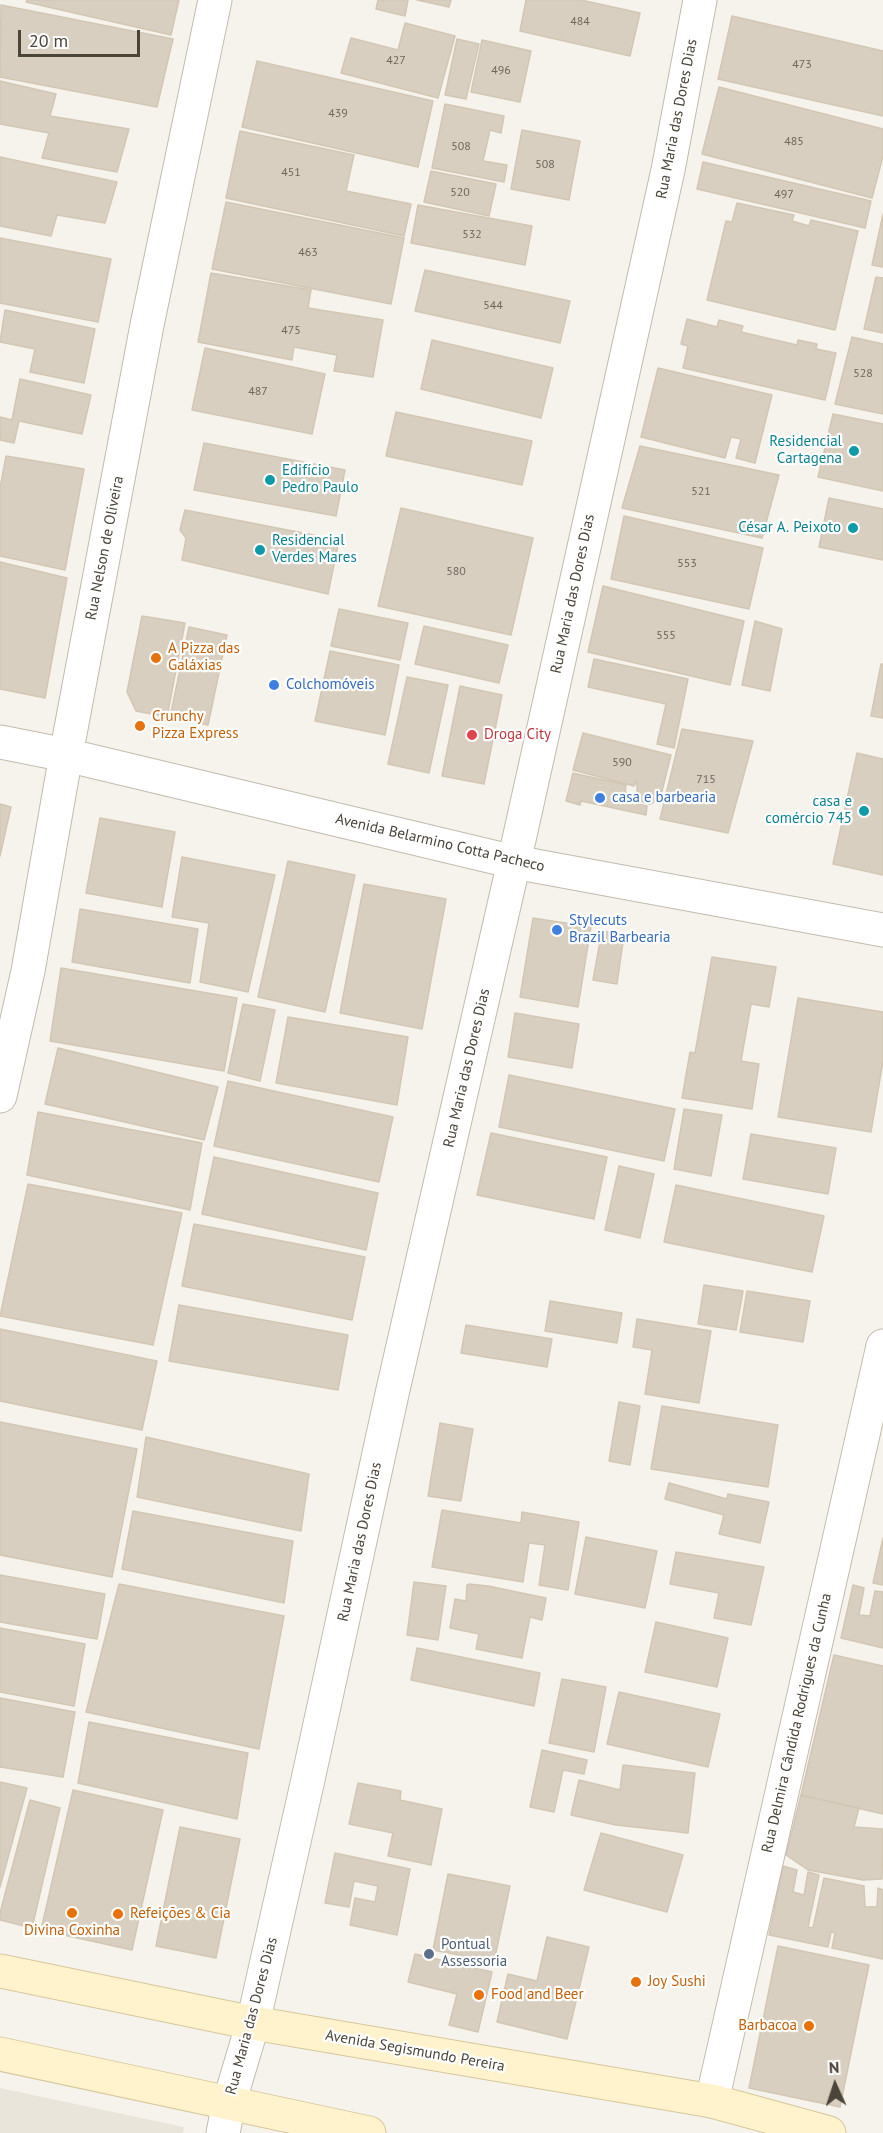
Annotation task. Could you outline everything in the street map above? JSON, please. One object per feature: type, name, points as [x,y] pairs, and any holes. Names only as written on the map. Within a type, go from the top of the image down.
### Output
[{"type":"main road","name":"Avenida Segismundo Pereira","points":[[0,1971],[253,2023],[712,2101],[829,2133]]},
{"type":"main road","points":[[0,2054],[226,2118],[369,2133]]},
{"type":"street","name":"Rua Nelson de Oliveira","points":[[0,1096],[28,971],[147,325],[215,0]]},
{"type":"street","name":"Rua Maria das Dores Dias","points":[[226,2118],[253,2023],[308,1785],[392,1394],[514,862],[668,170],[700,0]]},
{"type":"street","name":"Avenida Belarmino Cotta Pacheco","points":[[0,742],[66,755],[514,862],[883,930]]},
{"type":"street","name":"Rua Delmira Cândida Rodrigues da Cunha","points":[[712,2101],[883,1346]]},
{"type":"shaded area","points":[[0,2088],[184,2127],[183,2133],[0,2133]]},
{"type":"building","points":[[27,0],[179,0],[171,35],[26,2]]},
{"type":"building","points":[[378,0],[408,0],[405,16],[376,9]]},
{"type":"building","points":[[417,0],[451,0],[449,7]]},
{"type":"building","points":[[526,0],[581,0],[640,13],[630,56],[520,31]]},
{"type":"building","points":[[1,5],[173,39],[157,107],[0,77]]},
{"type":"building","points":[[732,16],[883,51],[883,116],[718,79]]},
{"type":"building","points":[[405,23],[455,36],[438,98],[341,73],[351,38],[398,50]]},
{"type":"building","points":[[457,39],[479,44],[466,99],[445,95]]},
{"type":"building","points":[[482,40],[531,51],[520,102],[471,92]]},
{"type":"building","points":[[257,61],[433,101],[418,167],[242,127]]},
{"type":"building","points":[[0,81],[56,94],[50,116],[129,129],[117,172],[42,158],[49,133],[0,124]]},
{"type":"building","points":[[719,87],[883,129],[883,156],[872,198],[702,154]]},
{"type":"building","points":[[445,104],[504,116],[501,133],[490,130],[483,161],[507,165],[504,182],[432,168]]},
{"type":"building","points":[[522,130],[580,141],[569,200],[511,189]]},
{"type":"building","points":[[240,131],[354,155],[346,191],[411,204],[404,236],[226,198]]},
{"type":"building","points":[[0,157],[117,182],[105,223],[57,215],[51,236],[0,226]]},
{"type":"building","points":[[703,162],[871,201],[865,228],[697,189]]},
{"type":"building","points":[[431,171],[496,184],[489,216],[424,202]]},
{"type":"building","points":[[226,202],[404,238],[391,304],[212,269]]},
{"type":"building","points":[[737,203],[794,215],[792,221],[809,226],[811,220],[858,231],[835,330],[707,300],[726,221],[732,222]]},
{"type":"building","points":[[418,205],[532,226],[525,265],[411,243]]},
{"type":"building","points":[[883,214],[883,267],[872,265]]},
{"type":"building","points":[[0,238],[111,259],[98,322],[0,303]]},
{"type":"building","points":[[425,270],[570,301],[560,343],[415,311]]},
{"type":"building","points":[[211,273],[311,290],[308,308],[383,320],[373,377],[334,371],[337,355],[294,347],[292,360],[198,342]]},
{"type":"building","points":[[876,277],[883,278],[883,333],[864,329]]},
{"type":"building","points":[[5,310],[95,329],[84,383],[30,372],[35,349],[0,342]]},
{"type":"building","points":[[687,319],[717,327],[719,320],[743,326],[741,332],[797,345],[798,340],[817,344],[816,349],[836,353],[825,400],[683,368],[688,346],[681,344]]},
{"type":"building","points":[[852,337],[883,344],[883,414],[835,404]]},
{"type":"building","points":[[432,340],[553,368],[541,418],[421,389]]},
{"type":"building","points":[[205,348],[325,374],[312,434],[192,410]]},
{"type":"building","points":[[658,368],[772,395],[755,463],[736,458],[741,439],[731,437],[725,458],[641,437]]},
{"type":"building","points":[[20,379],[91,395],[82,434],[19,421],[14,443],[0,440],[0,417],[12,420]]},
{"type":"building","points":[[396,412],[532,441],[522,485],[386,456]]},
{"type":"building","name":"Residencial Cartagena","points":[[833,414],[883,424],[883,491],[818,477]]},
{"type":"building","name":"Edifício Pedro Paulo","points":[[204,443],[345,470],[336,516],[194,490]]},
{"type":"building","points":[[640,446],[779,475],[762,538],[622,508]]},
{"type":"building","points":[[6,456],[84,469],[65,570],[0,556],[0,488]]},
{"type":"building","name":"César A. Peixoto","points":[[829,498],[883,509],[883,560],[819,547]]},
{"type":"building","points":[[401,508],[533,538],[511,635],[378,606]]},
{"type":"building","name":"Residencial Verdes Mares","points":[[185,510],[339,540],[328,594],[182,560],[186,538],[180,530]]},
{"type":"building","points":[[624,516],[763,548],[749,609],[611,579]]},
{"type":"building","points":[[0,562],[67,578],[45,698],[0,689]]},
{"type":"building","points":[[603,586],[744,621],[730,685],[588,652]]},
{"type":"building","points":[[339,609],[408,623],[400,660],[331,646]]},
{"type":"building","name":"A Pizza das Galáxias","points":[[142,616],[185,623],[167,717],[136,711],[127,692]]},
{"type":"building","points":[[755,621],[782,629],[770,691],[742,685]]},
{"type":"building","points":[[424,626],[508,645],[499,683],[415,664]]},
{"type":"building","points":[[189,627],[227,635],[208,725],[170,717]]},
{"type":"building","points":[[330,651],[399,665],[385,735],[315,721]]},
{"type":"building","points":[[594,659],[688,679],[674,748],[657,744],[666,704],[588,687]]},
{"type":"building","points":[[881,664],[883,664],[883,718],[871,716]]},
{"type":"building","points":[[407,677],[448,685],[429,773],[388,764]]},
{"type":"building","name":"Droga City","points":[[460,686],[502,695],[484,784],[442,776]]},
{"type":"building","points":[[682,729],[753,741],[728,833],[660,819]]},
{"type":"building","points":[[583,733],[671,755],[660,799],[650,804],[637,800],[637,781],[634,786],[573,770]]},
{"type":"building","name":"casa e comércio 745","points":[[857,753],[883,759],[883,875],[833,864]]},
{"type":"building","name":"casa e barbearia","points":[[573,773],[626,785],[625,792],[632,794],[633,803],[647,806],[646,815],[581,801],[580,805],[566,801]]},
{"type":"building","points":[[0,804],[11,807],[0,856]]},
{"type":"building","points":[[100,818],[175,832],[162,907],[86,893]]},
{"type":"building","points":[[182,857],[275,875],[248,992],[200,982],[209,923],[172,917]]},
{"type":"building","points":[[288,861],[355,875],[325,1012],[258,997]]},
{"type":"building","points":[[364,884],[446,899],[422,1029],[340,1013]]},
{"type":"building","points":[[80,909],[198,929],[190,983],[72,962]]},
{"type":"building","points":[[533,918],[591,927],[578,1007],[520,997]]},
{"type":"building","points":[[602,931],[624,935],[617,984],[593,980]]},
{"type":"building","points":[[712,957],[776,967],[769,1007],[751,1004],[741,1061],[759,1064],[752,1109],[682,1098],[690,1052],[695,1053]]},
{"type":"building","points":[[61,968],[237,998],[224,1071],[50,1041]]},
{"type":"building","points":[[798,998],[883,1012],[883,1061],[871,1132],[778,1117]]},
{"type":"building","points":[[243,1004],[275,1010],[260,1081],[228,1073]]},
{"type":"building","points":[[515,1013],[579,1024],[572,1068],[508,1057]]},
{"type":"building","points":[[288,1017],[408,1037],[397,1105],[276,1083]]},
{"type":"building","points":[[58,1048],[218,1087],[204,1140],[45,1104]]},
{"type":"building","points":[[509,1075],[675,1109],[664,1161],[499,1127]]},
{"type":"building","points":[[228,1081],[393,1117],[379,1182],[214,1146]]},
{"type":"building","points":[[684,1109],[722,1115],[711,1176],[674,1169]]},
{"type":"building","points":[[38,1112],[202,1143],[190,1210],[27,1175]]},
{"type":"building","points":[[491,1133],[607,1157],[594,1219],[477,1195]]},
{"type":"building","points":[[751,1134],[836,1148],[828,1194],[743,1179]]},
{"type":"building","points":[[214,1157],[378,1193],[366,1250],[202,1214]]},
{"type":"building","points":[[619,1166],[654,1174],[640,1238],[605,1230]]},
{"type":"building","points":[[28,1184],[182,1213],[153,1345],[0,1316]]},
{"type":"building","points":[[676,1185],[824,1216],[812,1272],[664,1242]]},
{"type":"building","points":[[194,1224],[365,1257],[352,1320],[182,1286]]},
{"type":"building","points":[[704,1285],[743,1291],[736,1330],[698,1324]]},
{"type":"building","points":[[747,1291],[810,1301],[803,1342],[740,1332]]},
{"type":"building","points":[[550,1301],[622,1313],[617,1343],[545,1331]]},
{"type":"building","points":[[179,1305],[348,1335],[338,1390],[169,1361]]},
{"type":"building","points":[[637,1319],[711,1331],[699,1403],[645,1394],[652,1350],[633,1347]]},
{"type":"building","points":[[466,1325],[552,1339],[547,1367],[461,1353]]},
{"type":"building","points":[[0,1329],[157,1361],[142,1430],[0,1401]]},
{"type":"building","points":[[619,1402],[640,1406],[630,1465],[609,1461]]},
{"type":"building","points":[[662,1406],[778,1425],[768,1487],[651,1469]]},
{"type":"building","points":[[0,1422],[137,1449],[112,1577],[0,1555]]},
{"type":"building","points":[[440,1423],[473,1429],[461,1501],[428,1496]]},
{"type":"building","points":[[146,1437],[309,1474],[301,1531],[137,1497]]},
{"type":"building","points":[[669,1483],[727,1499],[728,1494],[769,1502],[760,1543],[719,1534],[724,1515],[665,1499]]},
{"type":"building","points":[[442,1510],[521,1523],[522,1512],[579,1522],[568,1590],[539,1585],[545,1545],[529,1543],[523,1582],[432,1567]]},
{"type":"building","points":[[133,1511],[293,1541],[284,1603],[122,1569]]},
{"type":"building","points":[[586,1537],[657,1551],[645,1608],[575,1594]]},
{"type":"building","points":[[883,1538],[883,1585],[873,1583]]},
{"type":"building","points":[[676,1552],[764,1567],[751,1625],[714,1618],[719,1593],[670,1584]]},
{"type":"building","points":[[0,1575],[105,1594],[97,1639],[0,1622]]},
{"type":"building","points":[[414,1582],[446,1586],[438,1640],[407,1635]]},
{"type":"building","points":[[119,1584],[284,1616],[259,1749],[86,1712]]},
{"type":"building","points":[[469,1584],[546,1598],[542,1620],[530,1617],[522,1658],[476,1649],[479,1634],[450,1628],[455,1599],[466,1601]]},
{"type":"building","points":[[853,1585],[864,1588],[859,1615],[870,1616],[875,1591],[883,1592],[883,1648],[841,1638]]},
{"type":"building","points":[[656,1622],[728,1638],[717,1687],[645,1672]]},
{"type":"building","points":[[0,1628],[85,1644],[74,1706],[0,1692]]},
{"type":"building","points":[[417,1648],[540,1673],[534,1706],[411,1680]]},
{"type":"building","points":[[834,1655],[883,1666],[883,1814],[801,1795]]},
{"type":"building","points":[[562,1679],[606,1687],[594,1752],[549,1743]]},
{"type":"building","points":[[619,1692],[720,1714],[708,1767],[607,1744]]},
{"type":"building","points":[[0,1698],[75,1712],[63,1777],[0,1767]]},
{"type":"building","points":[[89,1722],[248,1753],[237,1819],[78,1783]]},
{"type":"building","points":[[542,1750],[587,1760],[584,1774],[563,1770],[554,1812],[530,1807]]},
{"type":"building","points":[[623,1765],[695,1773],[688,1833],[616,1825],[571,1815],[579,1780],[620,1790]]},
{"type":"building","points":[[0,1782],[27,1788],[0,1887]]},
{"type":"building","points":[[358,1783],[401,1791],[400,1800],[442,1809],[431,1865],[388,1856],[393,1833],[349,1824]]},
{"type":"building","points":[[73,1790],[163,1810],[132,1950],[41,1930]]},
{"type":"building","points":[[801,1795],[859,1808],[854,1827],[883,1829],[882,1879],[863,1880],[808,1870],[786,1855]]},
{"type":"building","points":[[30,1800],[60,1808],[32,1928],[0,1920]]},
{"type":"building","points":[[180,1827],[240,1839],[216,1958],[156,1946]]},
{"type":"building","points":[[601,1833],[683,1855],[667,1912],[584,1890]]},
{"type":"building","points":[[335,1853],[410,1869],[397,1935],[350,1925],[355,1898],[375,1902],[378,1886],[354,1881],[349,1907],[325,1903]]},
{"type":"building","points":[[783,1866],[797,1870],[793,1892],[804,1895],[808,1872],[819,1875],[808,1927],[813,1928],[824,1878],[864,1886],[865,1907],[877,1907],[878,1888],[883,1890],[883,1959],[832,1948],[835,1933],[831,1932],[828,1947],[769,1935]]},
{"type":"building","points":[[448,1874],[510,1886],[494,1962],[433,1950]]},
{"type":"building","points":[[547,1937],[589,1947],[567,2039],[497,2022],[508,1974],[537,1981]]},
{"type":"building","name":"Barbacoa","points":[[778,1946],[869,1965],[840,2107],[749,2088]]},
{"type":"building","points":[[415,1954],[492,1972],[478,2032],[449,2025],[457,1994],[408,1982]]},
{"type":"place","name":"Residencial Cartagena","points":[[854,451]]},
{"type":"place","name":"Edifício Pedro Paulo","points":[[270,480]]},
{"type":"place","name":"César A. Peixoto","points":[[853,528]]},
{"type":"place","name":"Residencial Verdes Mares","points":[[260,550]]},
{"type":"place","name":"A Pizza das Galáxias","points":[[156,658]]},
{"type":"place","name":"Colchomóveis","points":[[274,685]]},
{"type":"place","name":"Crunchy Pizza Express","points":[[140,726]]},
{"type":"place","name":"Droga City","points":[[472,735]]},
{"type":"place","name":"casa e barbearia","points":[[600,798]]},
{"type":"place","name":"casa e comércio 745","points":[[864,811]]},
{"type":"place","name":"Stylecuts Brazil Barbearia","points":[[557,930]]},
{"type":"place","name":"Divina Coxinha","points":[[72,1913]]},
{"type":"place","name":"Refeições & Cia","points":[[118,1914]]},
{"type":"place","name":"Pontual Assessoria","points":[[429,1954]]},
{"type":"place","name":"Joy Sushi","points":[[636,1982]]},
{"type":"place","name":"Food and Beer","points":[[479,1995]]},
{"type":"place","name":"Barbacoa","points":[[809,2026]]}]
